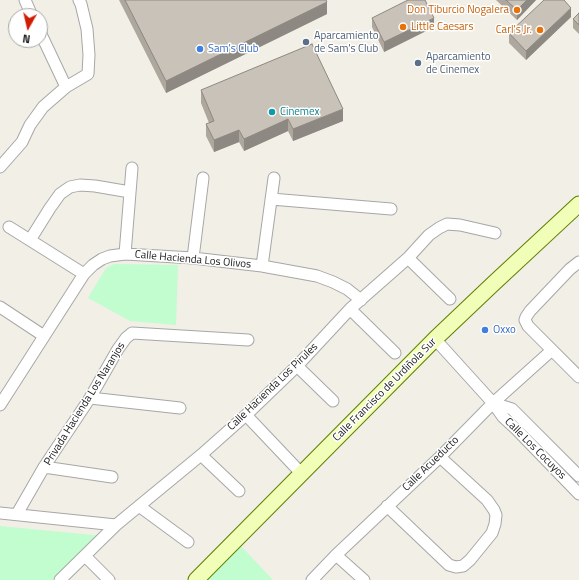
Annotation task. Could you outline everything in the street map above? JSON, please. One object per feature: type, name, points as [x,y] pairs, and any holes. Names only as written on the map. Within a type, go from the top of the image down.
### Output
[{"type":"street","points":[[0,167],[22,142],[36,115],[66,87],[88,74],[89,55],[87,30],[79,0]]},
{"type":"street","points":[[48,48],[66,87]]},
{"type":"street","points":[[125,254],[132,168]]},
{"type":"street","points":[[193,258],[203,178]]},
{"type":"street","points":[[262,266],[274,178]]},
{"type":"street","points":[[30,240],[60,194],[70,187],[80,184],[130,192]]},
{"type":"street","points":[[271,199],[391,209]]},
{"type":"street","name":"Calle Francisco de Urdiñola Sur","points":[[196,580],[435,339],[579,204]]},
{"type":"street","name":"Calle Hacienda Los Pirules","points":[[60,580],[116,525],[201,455],[246,415],[297,366],[350,309],[408,258],[429,235],[447,224],[460,225],[495,233]]},
{"type":"street","points":[[9,227],[84,274]]},
{"type":"street","name":"Calle Hacienda Los Olivos","points":[[0,405],[84,274],[93,265],[110,256],[125,254],[193,258],[262,266],[317,276],[347,289],[361,300]]},
{"type":"street","points":[[408,258],[450,299]]},
{"type":"street","points":[[579,262],[570,269],[530,311],[525,320],[528,326],[579,377]]},
{"type":"street","points":[[0,307],[44,336]]},
{"type":"street","points":[[350,309],[395,353]]},
{"type":"street","name":"Privada Hacienda Los Naranjos","points":[[17,514],[44,467],[90,398],[118,349],[126,338],[132,333],[248,340]]},
{"type":"street","name":"Calle Los Cocuyos","points":[[435,339],[493,403],[503,418],[516,429],[579,494]]},
{"type":"street","name":"Calle Acueducto","points":[[312,580],[387,506],[440,457],[493,403],[552,350]]},
{"type":"street","points":[[297,366],[333,401]]},
{"type":"street","points":[[0,384],[9,390]]},
{"type":"street","points":[[90,398],[180,408]]},
{"type":"street","name":"Calle Los Cocuyos","points":[[493,403],[512,409],[579,476]]},
{"type":"street","points":[[246,415],[301,473]]},
{"type":"street","points":[[201,455],[239,491]]},
{"type":"street","points":[[387,506],[449,565],[456,568],[463,566],[470,560],[492,533],[496,515],[487,500],[440,457]]},
{"type":"street","points":[[44,467],[112,477]]},
{"type":"street","points":[[139,506],[188,542]]},
{"type":"street","points":[[0,513],[116,525]]},
{"type":"street","points":[[85,556],[109,580]]},
{"type":"street","points":[[336,556],[364,580]]},
{"type":"green space","points":[[114,264],[178,265],[176,325],[130,321],[88,298],[106,268]]},
{"type":"green space","points":[[0,526],[103,536],[56,580],[0,580]]},
{"type":"green space","points":[[239,544],[273,580],[203,580]]},
{"type":"building","name":"Sam's Club","points":[[125,0],[326,0],[327,2],[166,81]]},
{"type":"building","name":"Little Caesars","points":[[408,0],[425,0],[434,18],[384,42],[372,18]]},
{"type":"building","points":[[506,0],[527,0],[517,10]]},
{"type":"building","name":"Carl's Jr.","points":[[544,0],[564,0],[571,8],[526,51],[509,33]]},
{"type":"building","points":[[579,13],[579,25],[573,19]]},
{"type":"building","name":"Cinemex","points":[[312,44],[343,109],[293,129],[288,119],[244,139],[239,130],[214,140],[206,124],[214,121],[201,90]]},
{"type":"place","name":"Don Tiburcio Nogalera","points":[[517,10]]},
{"type":"place","name":"Little Caesars","points":[[403,27]]},
{"type":"place","name":"Carl's Jr.","points":[[540,30]]},
{"type":"place","name":"Aparcamiento de Sam's Club","points":[[306,42]]},
{"type":"place","name":"Sam's Club","points":[[200,49]]},
{"type":"place","name":"Aparcamiento de Cinemex","points":[[418,63]]},
{"type":"place","name":"Cinemex","points":[[272,112]]},
{"type":"place","name":"Oxxo","points":[[485,330]]}]
